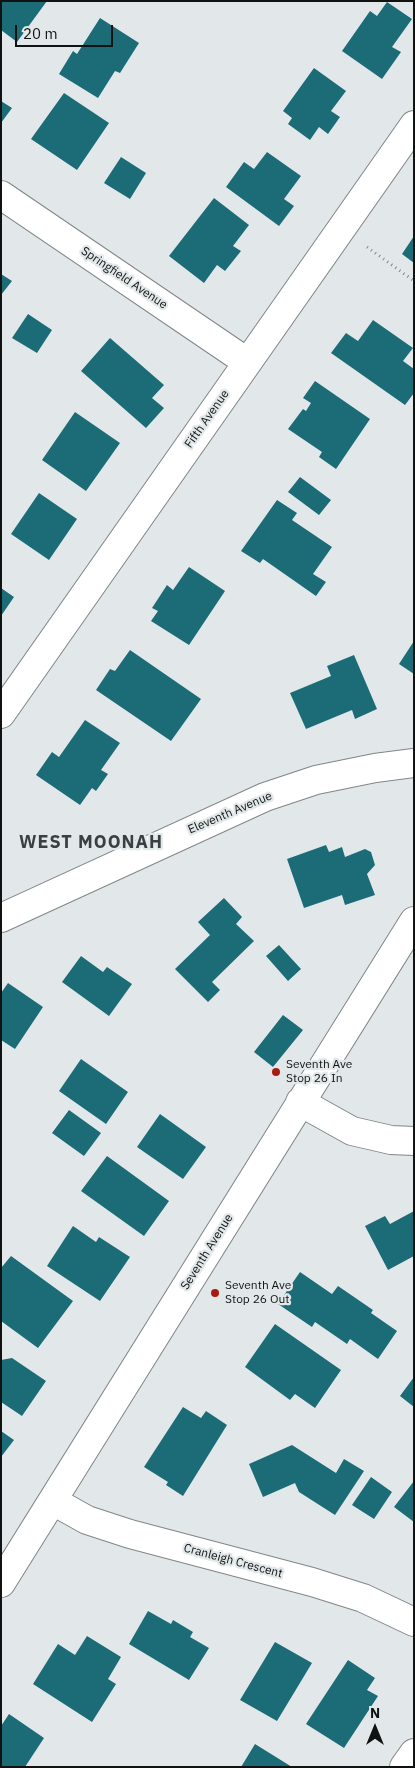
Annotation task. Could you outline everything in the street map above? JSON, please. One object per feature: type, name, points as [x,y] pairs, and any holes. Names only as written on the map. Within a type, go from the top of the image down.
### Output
[{"type":"street","name":"Fifth Avenue","points":[[1,714],[414,125]]},
{"type":"street","name":"Springfield Avenue","points":[[1,195],[247,362]]},
{"type":"street","name":"Eleventh Avenue","points":[[1,918],[265,797],[316,780],[375,768],[414,763]]},
{"type":"street","name":"Seventh Avenue","points":[[1,1583],[414,921]]},
{"type":"street","points":[[300,1102],[352,1131],[391,1140],[414,1141]]},
{"type":"street","name":"Cranleigh Crescent","points":[[53,1501],[87,1520],[130,1534],[312,1582],[363,1598],[414,1622]]},
{"type":"street","points":[[404,1767],[414,1753]]},
{"type":"path","points":[[342,229],[414,280]]},
{"type":"building","points":[[1,1],[47,1],[17,42],[1,30]]},
{"type":"building","points":[[387,2],[412,19],[392,47],[401,52],[382,79],[342,51],[370,11],[377,16]]},
{"type":"building","points":[[100,18],[139,43],[120,73],[115,71],[98,98],[59,74],[73,51],[77,54]]},
{"type":"building","points":[[314,68],[346,91],[331,111],[340,117],[328,134],[319,127],[310,140],[288,124],[292,118],[283,111]]},
{"type":"building","points":[[64,93],[109,123],[77,170],[31,139]]},
{"type":"building","points":[[1,101],[12,108],[1,123]]},
{"type":"building","points":[[267,152],[301,176],[284,199],[294,206],[279,226],[226,187],[244,162],[254,169]]},
{"type":"building","points":[[121,157],[146,173],[130,199],[104,183]]},
{"type":"building","points":[[214,198],[249,225],[233,246],[241,251],[225,271],[217,265],[204,283],[169,256]]},
{"type":"building","points":[[414,236],[414,263],[402,254]]},
{"type":"building","points":[[1,274],[12,281],[1,295]]},
{"type":"building","points":[[28,314],[52,330],[37,353],[12,338]]},
{"type":"building","points":[[373,320],[413,348],[403,361],[414,369],[414,393],[405,405],[331,353],[346,333],[358,341]]},
{"type":"building","points":[[110,338],[164,385],[152,398],[164,408],[146,428],[81,371]]},
{"type":"building","points":[[315,381],[370,419],[336,469],[319,457],[322,452],[288,429],[303,409],[306,411],[311,403],[303,398]]},
{"type":"building","points":[[75,412],[120,443],[86,491],[42,460]]},
{"type":"building","points":[[300,477],[331,500],[319,515],[288,492]]},
{"type":"building","points":[[39,493],[77,519],[49,560],[11,534]]},
{"type":"building","points":[[277,500],[297,513],[292,520],[332,547],[313,574],[326,582],[316,596],[263,559],[260,563],[241,551]]},
{"type":"building","points":[[189,567],[225,591],[189,645],[151,621],[158,611],[152,608],[167,585],[173,590]]},
{"type":"building","points":[[1,588],[14,597],[1,616]]},
{"type":"building","points":[[414,641],[414,674],[399,664]]},
{"type":"building","points":[[130,650],[201,699],[171,741],[96,690],[110,669],[115,671]]},
{"type":"building","points":[[354,655],[377,709],[355,719],[352,710],[306,729],[290,693],[331,676],[327,666]]},
{"type":"building","points":[[85,720],[120,743],[101,770],[108,774],[96,791],[92,788],[80,805],[36,775],[52,752],[59,757]]},
{"type":"building","points":[[326,845],[329,852],[342,847],[345,857],[365,849],[371,852],[375,865],[367,874],[375,895],[345,905],[342,895],[304,908],[287,859]]},
{"type":"building","points":[[224,898],[242,917],[236,924],[254,941],[212,982],[220,990],[208,1002],[175,969],[210,935],[198,922]]},
{"type":"building","points":[[279,945],[301,969],[288,981],[266,956]]},
{"type":"building","points":[[81,956],[103,972],[107,967],[132,984],[109,1016],[62,982]]},
{"type":"building","points":[[8,983],[43,1007],[15,1049],[1,1040],[1,993]]},
{"type":"building","points":[[283,1015],[303,1030],[273,1067],[254,1052]]},
{"type":"building","points":[[81,1059],[128,1092],[106,1124],[59,1091]]},
{"type":"building","points":[[69,1110],[101,1133],[84,1156],[52,1133]]},
{"type":"building","points":[[160,1114],[206,1147],[183,1179],[137,1147]]},
{"type":"building","points":[[107,1156],[169,1201],[144,1236],[81,1191]]},
{"type":"building","points":[[414,1211],[414,1256],[388,1270],[365,1226],[385,1216],[390,1224]]},
{"type":"building","points":[[73,1226],[96,1242],[99,1237],[130,1257],[100,1301],[47,1266]]},
{"type":"building","points":[[11,1256],[73,1301],[38,1348],[1,1321],[1,1268]]},
{"type":"building","points":[[300,1272],[332,1294],[338,1286],[373,1310],[371,1313],[397,1331],[378,1359],[350,1339],[347,1344],[315,1322],[312,1327],[278,1304]]},
{"type":"building","points":[[275,1324],[341,1370],[315,1408],[295,1394],[290,1400],[245,1367]]},
{"type":"building","points":[[12,1358],[46,1381],[22,1416],[1,1402],[1,1360]]},
{"type":"building","points":[[414,1377],[414,1407],[400,1396]]},
{"type":"building","points":[[183,1407],[201,1418],[206,1411],[227,1425],[183,1496],[166,1485],[168,1482],[144,1467]]},
{"type":"building","points":[[1,1431],[14,1440],[1,1457]]},
{"type":"building","points":[[292,1445],[336,1473],[344,1459],[364,1471],[335,1515],[299,1492],[295,1483],[263,1497],[249,1464]]},
{"type":"building","points":[[371,1477],[392,1492],[374,1519],[352,1505]]},
{"type":"building","points":[[414,1481],[414,1522],[394,1507]]},
{"type":"building","points":[[148,1611],[171,1624],[173,1620],[193,1632],[190,1637],[209,1648],[189,1680],[129,1644]]},
{"type":"building","points":[[87,1636],[121,1657],[108,1679],[116,1684],[92,1722],[33,1684],[58,1644],[75,1655]]},
{"type":"building","points":[[275,1642],[312,1663],[277,1721],[240,1700]]},
{"type":"building","points":[[348,1660],[375,1678],[367,1690],[378,1696],[344,1748],[306,1724]]},
{"type":"building","points":[[9,1714],[44,1738],[25,1767],[1,1767],[1,1726]]},
{"type":"building","points":[[255,1744],[292,1767],[241,1767]]},
{"type":"place","name":"Seventh Ave Stop 26 In","points":[[276,1072]]},
{"type":"place","name":"Seventh Ave Stop 26 Out","points":[[215,1293]]},
{"type":"district","name":"WEST MOONAH","points":[[91,843]]}]
